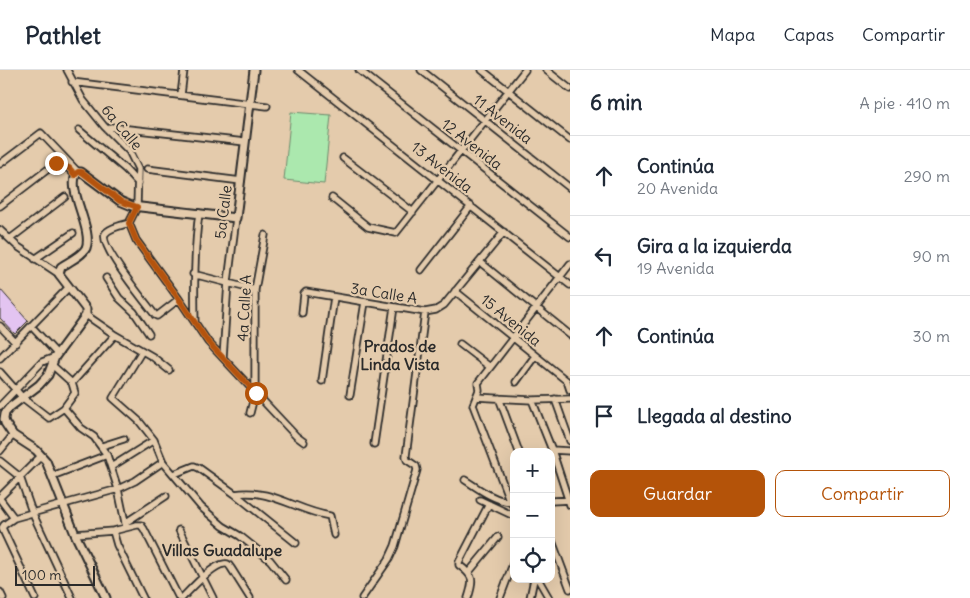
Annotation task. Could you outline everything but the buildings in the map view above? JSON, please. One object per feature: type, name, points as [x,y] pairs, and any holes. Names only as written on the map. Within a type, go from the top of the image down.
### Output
[{"type":"street","name":"6a Calle","points":[[67,70],[83,100],[129,150],[138,169],[137,207]]},
{"type":"street","points":[[181,95],[184,70]]},
{"type":"street","name":"5a Calle","points":[[223,358],[228,282],[254,70]]},
{"type":"street","name":"13 Avenida","points":[[298,70],[570,285]]},
{"type":"street","name":"12 Avenida","points":[[359,70],[570,237]]},
{"type":"street","name":"11 Avenida","points":[[421,70],[570,188]]},
{"type":"street","points":[[482,70],[570,140]]},
{"type":"street","points":[[332,198],[368,227],[396,233],[526,70]]},
{"type":"street","points":[[546,70],[570,89]]},
{"type":"street","points":[[72,82],[267,106]]},
{"type":"street","points":[[111,127],[246,142]]},
{"type":"street","points":[[79,130],[125,169],[138,183]]},
{"type":"street","points":[[0,164],[41,133],[76,174]]},
{"type":"street","points":[[344,158],[413,212]]},
{"type":"street","points":[[0,206],[56,163],[69,168],[76,174],[85,174],[120,201],[137,207],[199,212],[236,218]]},
{"type":"street","points":[[147,169],[241,181]]},
{"type":"street","points":[[59,274],[61,267],[82,253],[87,245],[85,227],[73,180],[76,174]]},
{"type":"street","points":[[5,239],[65,197]]},
{"type":"street","points":[[421,270],[471,206]]},
{"type":"street","points":[[137,207],[129,223],[106,231],[104,235],[114,261],[156,316],[179,299]]},
{"type":"street","points":[[195,324],[195,242],[199,212]]},
{"type":"street","points":[[129,223],[136,240],[208,342],[296,436],[304,442]]},
{"type":"street","points":[[0,230],[5,239],[59,274],[86,310],[86,315],[56,356],[48,375],[40,384],[10,407],[5,413],[2,423],[13,435],[46,461],[75,534],[106,598]]},
{"type":"street","name":"3a Calle A","points":[[302,313],[304,294],[306,292],[425,312],[436,310],[444,306],[504,232]]},
{"type":"street","points":[[35,259],[73,233]]},
{"type":"street","name":"4a Calle A","points":[[250,413],[256,393],[255,290],[265,235]]},
{"type":"street","points":[[480,262],[570,335]]},
{"type":"street","points":[[510,499],[473,405],[479,390],[478,383],[570,264]]},
{"type":"street","points":[[194,274],[255,290]]},
{"type":"street","points":[[106,278],[119,298],[134,312],[149,334]]},
{"type":"street","points":[[0,358],[68,288]]},
{"type":"street","name":"15 Avenida","points":[[455,292],[567,381],[570,390]]},
{"type":"street","points":[[322,381],[334,297]]},
{"type":"street","points":[[350,395],[365,302]]},
{"type":"street","points":[[374,444],[394,307]]},
{"type":"street","points":[[362,598],[389,559],[395,546],[417,470],[416,466],[406,460],[406,456],[425,312]]},
{"type":"street","points":[[86,315],[169,370]]},
{"type":"street","points":[[0,326],[16,343]]},
{"type":"street","points":[[32,326],[56,356]]},
{"type":"street","points":[[72,383],[115,335]]},
{"type":"street","points":[[460,344],[490,367]]},
{"type":"street","points":[[142,351],[113,398],[139,421],[154,440],[163,462],[201,507],[223,526],[240,536],[270,560],[286,580]]},
{"type":"street","points":[[0,406],[42,362],[56,356]]},
{"type":"street","points":[[516,382],[535,356]]},
{"type":"street","points":[[0,372],[23,398],[49,418],[64,408],[74,393],[72,383],[52,365]]},
{"type":"street","points":[[476,397],[532,400],[570,399]]},
{"type":"street","points":[[499,398],[518,448]]},
{"type":"street","points":[[532,400],[551,448]]},
{"type":"street","points":[[555,400],[570,441]]},
{"type":"street","points":[[64,408],[82,428],[94,437],[108,455],[126,525]]},
{"type":"street","points":[[0,451],[13,435]]},
{"type":"street","points":[[102,446],[124,439]]},
{"type":"street","points":[[111,467],[154,440]]},
{"type":"street","points":[[555,450],[570,451]]},
{"type":"street","points":[[52,476],[108,455]]},
{"type":"street","points":[[14,518],[0,498],[41,456]]},
{"type":"street","points":[[555,459],[569,502],[555,501]]},
{"type":"street","points":[[0,461],[20,477],[32,512],[72,598]]},
{"type":"street","points":[[35,598],[2,528],[4,525],[14,518],[32,512],[118,489],[135,481],[163,462]]},
{"type":"street","points":[[174,474],[194,466],[235,494],[296,543]]},
{"type":"street","points":[[464,480],[492,496],[510,503]]},
{"type":"street","points":[[235,494],[249,492],[284,499],[305,510],[330,516],[334,535]]},
{"type":"street","points":[[75,534],[113,531],[126,525],[166,496]]},
{"type":"street","points":[[480,500],[510,514]]},
{"type":"street","points":[[468,598],[472,586],[469,572],[459,565],[459,562],[489,504]]},
{"type":"street","points":[[126,525],[141,525],[181,598],[202,577],[224,564],[228,564],[250,598]]},
{"type":"street","points":[[179,530],[213,598]]},
{"type":"street","points":[[113,531],[117,544],[143,598]]},
{"type":"street","points":[[469,572],[498,537]]},
{"type":"street","points":[[555,549],[570,589]]},
{"type":"street","points":[[500,598],[510,572]]},
{"type":"street","points":[[530,598],[533,583]]},
{"type":"street","points":[[540,583],[549,598]]},
{"type":"street","points":[[0,592],[3,598]]},
{"type":"green space","points":[[291,112],[331,115],[324,184],[284,180]]},
{"type":"district","name":"Prados de Linda Vista","points":[[400,355]]},
{"type":"district","name":"Villas Guadalupe","points":[[222,550]]},
{"type":"route","points":[[56,163],[69,168],[75,175],[78,172],[82,172],[120,201],[137,207],[129,223],[136,240],[208,342],[256,393]]}]
